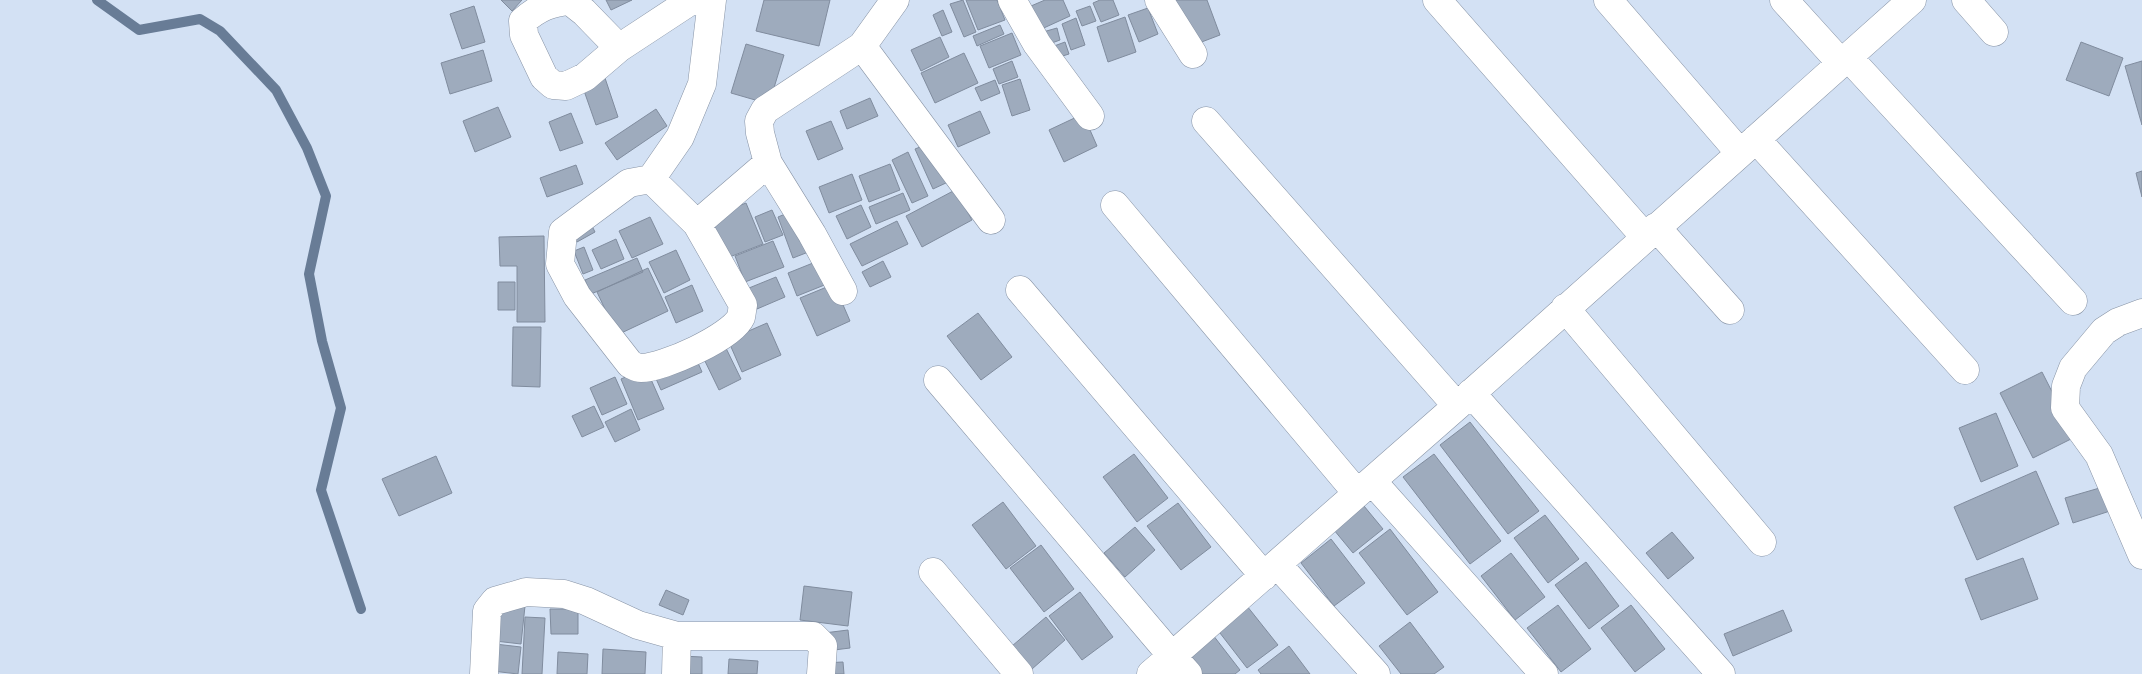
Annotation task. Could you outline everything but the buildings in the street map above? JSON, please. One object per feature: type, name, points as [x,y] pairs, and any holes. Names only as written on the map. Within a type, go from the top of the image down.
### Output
[{"type":"street","points":[[619,48],[692,0]]},
{"type":"street","points":[[650,179],[697,224],[743,305],[740,318],[723,336],[675,359],[657,366],[639,369],[630,364],[577,296],[560,264],[563,232],[629,183],[650,179],[680,137],[702,84],[712,0]]},
{"type":"street","points":[[843,291],[812,234],[768,162],[760,133],[759,121],[765,110],[862,46],[895,0]]},
{"type":"street","points":[[1012,0],[1037,44],[1090,116]]},
{"type":"street","points":[[1159,0],[1193,54]]},
{"type":"street","points":[[1437,0],[1650,232],[1730,310]]},
{"type":"street","points":[[1608,0],[1965,370]]},
{"type":"street","points":[[1784,0],[1844,60],[2073,301]]},
{"type":"street","points":[[1151,674],[1180,665],[1271,570],[1912,0]]},
{"type":"street","points":[[1966,0],[1994,32]]},
{"type":"street","points":[[862,46],[991,220]]},
{"type":"street","points":[[1206,121],[1720,674]]},
{"type":"street","points":[[697,224],[768,162]]},
{"type":"street","points":[[1115,205],[1364,487],[1544,674]]},
{"type":"street","points":[[1020,290],[1271,570],[1376,674]]},
{"type":"street","points":[[1565,308],[1762,542]]},
{"type":"street","points":[[2142,313],[2118,322],[2104,332],[2073,368],[2066,386],[2065,408],[2099,455],[2142,554]]},
{"type":"street","points":[[938,380],[1180,665]]},
{"type":"street","points":[[933,572],[1019,674]]},
{"type":"street","points":[[484,674],[486,611],[495,601],[526,592],[564,594],[638,625],[677,636],[813,636],[823,646],[821,674]]},
{"type":"street","points":[[676,674],[677,636]]},
{"type":"waterway","points":[[97,0],[139,30],[200,19],[220,31],[276,90],[307,148],[326,196],[309,274],[322,341],[341,408],[321,490],[361,609]]}]
